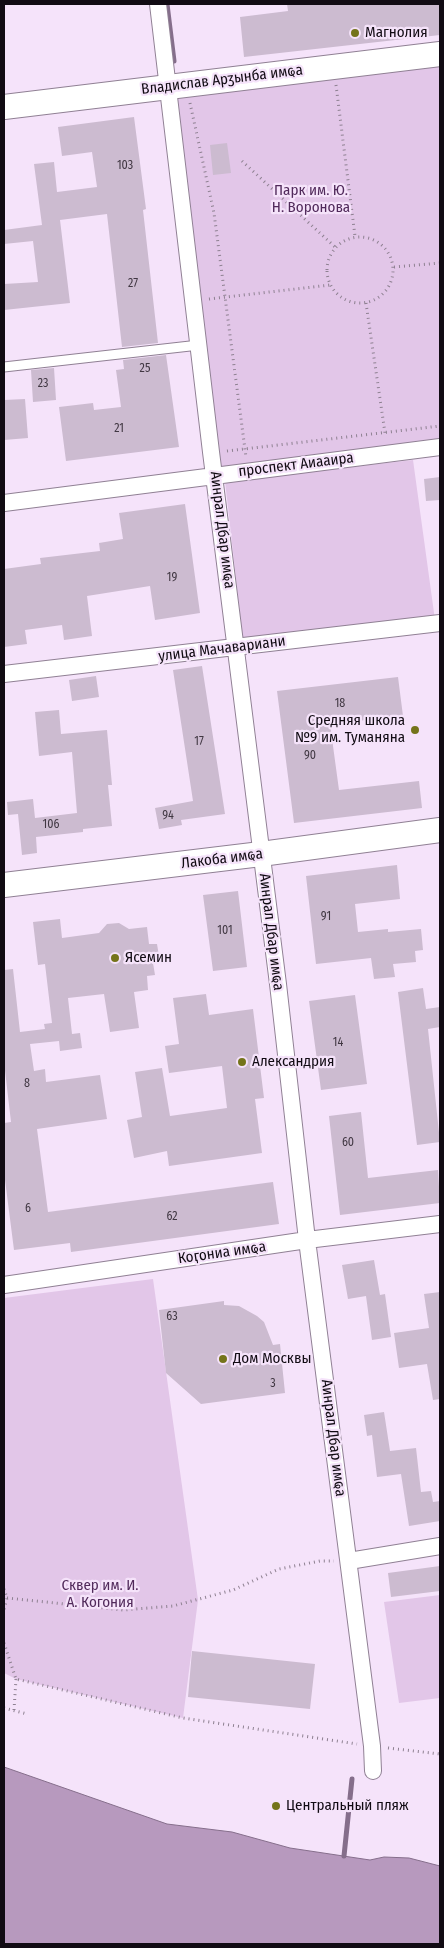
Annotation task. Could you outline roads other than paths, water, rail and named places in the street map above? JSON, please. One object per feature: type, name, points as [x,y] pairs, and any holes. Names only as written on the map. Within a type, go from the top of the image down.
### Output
[{"type":"main road","name":"Владислав Арӡынба имҩа","points":[[4,106],[440,54]]},
{"type":"main road","name":"Лакоба имҩа","points":[[4,885],[440,830]]},
{"type":"street","name":"Аинрал Дбар имҩа","points":[[158,4],[176,86],[199,345],[278,984],[307,1240],[374,1771]]},
{"type":"street","name":"проспект Аиааира","points":[[4,503],[440,447]]},
{"type":"street","name":"улица Мачавариани","points":[[4,674],[440,623]]},
{"type":"street","name":"Коӷониа имҩа","points":[[4,1285],[307,1240],[440,1224]]},
{"type":"street","points":[[349,1562],[440,1546]]},
{"type":"lane","points":[[4,367],[199,345]]},
{"type":"waterway","points":[[167,4],[174,61]]},
{"type":"waterway","points":[[344,1856],[352,1779]]},
{"type":"place","name":"Магнолия","points":[[355,33]]},
{"type":"place","name":"Средняя школа №9 им. Туманяна","points":[[415,730]]},
{"type":"place","name":"Ясемин","points":[[115,958]]},
{"type":"place","name":"Александрия","points":[[242,1062]]},
{"type":"place","name":"Дом Москвы","points":[[223,1359]]},
{"type":"place","name":"Центральный пляж","points":[[276,1806]]},
{"type":"park label","name":"Парк им. Ю. Н. Воронова","points":[[311,200]]},
{"type":"park label","name":"Сквер им. И. А. Когония","points":[[100,1594]]}]
